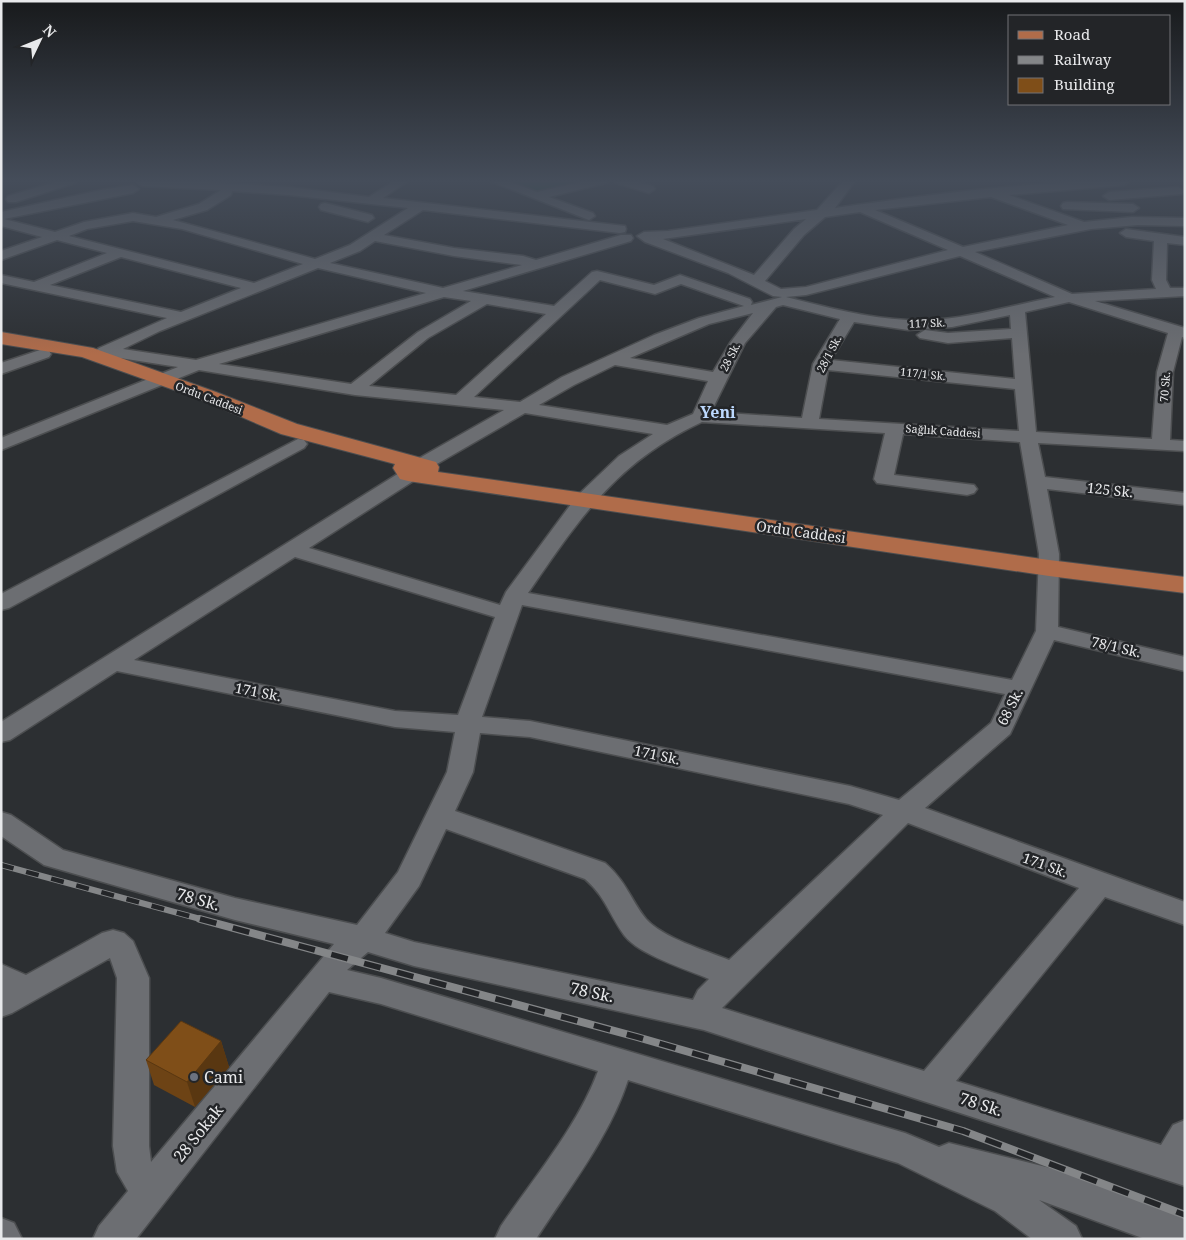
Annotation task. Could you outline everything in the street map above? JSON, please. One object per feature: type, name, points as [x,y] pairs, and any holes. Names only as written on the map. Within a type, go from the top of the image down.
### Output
[{"type":"main road","name":"Ordu Caddesi","points":[[1,338],[100,353],[146,380],[274,438],[417,469],[1049,561],[1185,585]]},
{"type":"main road","name":"Ordu Caddesi","points":[[1,347],[72,359],[146,380],[289,429],[417,469]]},
{"type":"main road","name":"Ordu Caddesi","points":[[1049,561],[1185,572]]},
{"type":"street","points":[[1,256],[48,239]]},
{"type":"street","points":[[67,239],[256,288]]},
{"type":"street","points":[[232,239],[318,264],[485,299],[557,310]]},
{"type":"street","points":[[100,353],[183,317],[318,264],[355,248],[370,239]]},
{"type":"street","points":[[384,239],[528,263]]},
{"type":"street","points":[[1,436],[146,380],[436,289],[528,263],[598,239]]},
{"type":"street","name":"117 Sk.","points":[[651,239],[694,254],[773,295],[847,321],[908,325],[952,322],[1070,298],[1185,292]]},
{"type":"street","points":[[1,734],[294,550],[417,469],[522,407],[568,381],[660,338],[773,295],[796,239]]},
{"type":"street","points":[[932,239],[1070,298],[1180,332]]},
{"type":"street","points":[[704,321],[715,314],[745,302],[773,295],[806,291],[1023,239]]},
{"type":"street","points":[[1161,239],[1159,280],[1164,292]]},
{"type":"street","points":[[1168,239],[1185,241]]},
{"type":"street","points":[[35,286],[120,253]]},
{"type":"street","points":[[466,253],[502,270]]},
{"type":"street","points":[[461,400],[597,275],[655,290],[680,279],[745,302]]},
{"type":"street","points":[[377,276],[403,295]]},
{"type":"street","points":[[1,279],[183,317]]},
{"type":"street","points":[[1,445],[146,380],[176,362],[403,295],[436,289]]},
{"type":"street","name":"28 Sk.","points":[[700,418],[734,345],[773,295]]},
{"type":"street","points":[[355,390],[393,357],[423,335],[485,299]]},
{"type":"street","name":"68 Sk.","points":[[704,1016],[709,999],[904,811],[1001,728],[1046,631],[1049,561],[1028,437],[1017,309]]},
{"type":"street","points":[[847,321],[948,338],[1020,332]]},
{"type":"street","name":"28/1 Sk.","points":[[810,423],[816,382],[822,364],[847,321]]},
{"type":"street","name":"70 Sk.","points":[[1161,444],[1165,372],[1180,332]]},
{"type":"street","points":[[100,353],[198,364],[355,390],[522,407],[669,431]]},
{"type":"street","points":[[1,369],[43,354]]},
{"type":"street","points":[[614,360],[718,378]]},
{"type":"street","name":"117/1 Sk.","points":[[822,364],[1024,385]]},
{"type":"street","name":"Sağlık Caddesi","points":[[700,418],[1185,446]]},
{"type":"street","name":"28 Sokak","points":[[112,1239],[341,955],[364,939],[409,878],[460,772],[470,726],[470,716],[511,606],[565,524],[590,495],[626,460],[669,431],[700,418]]},
{"type":"street","points":[[895,428],[884,479],[967,489]]},
{"type":"street","points":[[1,604],[298,444]]},
{"type":"street","name":"125 Sk.","points":[[1036,482],[1185,498]]},
{"type":"street","points":[[294,550],[511,606],[1019,689]]},
{"type":"street","name":"78/1 Sk.","points":[[1046,631],[1185,664]]},
{"type":"street","name":"171 Sk.","points":[[113,663],[396,719],[530,729],[850,795],[904,811],[1185,914]]},
{"type":"street","points":[[438,816],[595,871],[609,883],[636,928],[657,943],[733,976]]},
{"type":"street","name":"78 Sk.","points":[[1,822],[54,858],[235,909],[364,939],[414,954],[704,1016],[930,1088],[1180,1157]]},
{"type":"street","points":[[930,1088],[1099,884]]},
{"type":"street","points":[[9,990],[113,942],[122,950],[133,978],[132,1146],[135,1172],[151,1191]]},
{"type":"street","points":[[322,978],[380,991],[618,1061],[905,1149],[1054,1186],[1185,1236]]},
{"type":"street","points":[[524,1235],[606,1096],[618,1061]]},
{"type":"street","points":[[905,1149],[1008,1199],[1063,1239]]},
{"type":"building","points":[[181,1021],[221,1041],[187,1082],[146,1060]]},
{"type":"railway","points":[[1,865],[204,920]]},
{"type":"railway","points":[[200,919],[637,1037],[963,1131],[1185,1215]]},
{"type":"place","name":"Cami","points":[[194,1077]]},
{"type":"district","name":"Yeni","points":[[718,412]]}]
